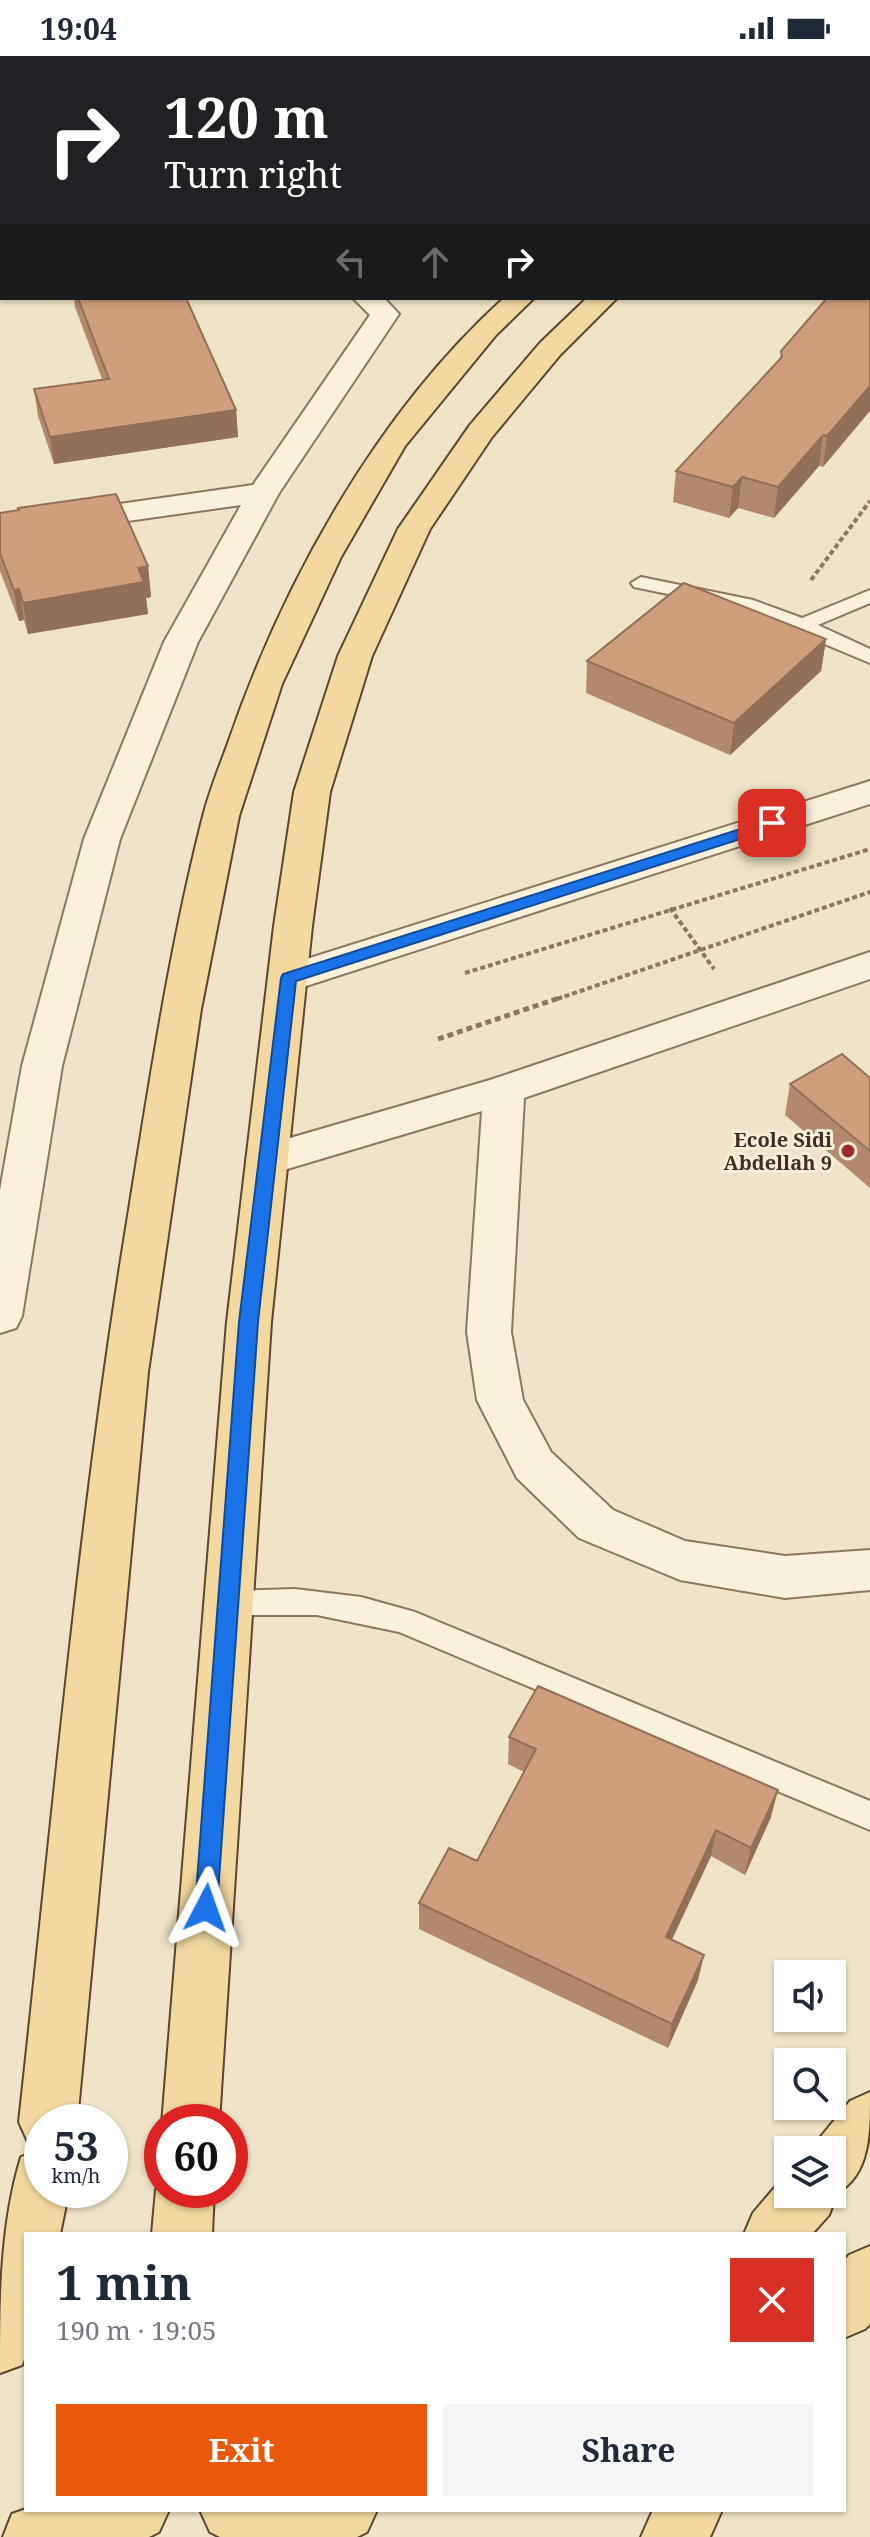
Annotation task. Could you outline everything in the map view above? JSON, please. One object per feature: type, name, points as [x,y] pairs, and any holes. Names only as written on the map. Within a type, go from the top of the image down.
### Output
[{"type":"main road","points":[[50,2104],[125,1372],[181,1009],[221,816],[265,684],[325,557],[392,443],[486,329],[518,300]]},
{"type":"main road","points":[[191,2104],[249,1322],[312,792],[355,656],[414,529],[481,431],[550,349],[601,300]]},
{"type":"main road","points":[[846,2149],[870,2121]]},
{"type":"main road","points":[[30,2232],[36,2208]]},
{"type":"main road","points":[[182,2232],[184,2208]]},
{"type":"main road","points":[[776,2232],[796,2208]]},
{"type":"main road","points":[[0,2343],[24,2257]]},
{"type":"main road","points":[[846,2306],[870,2276]]},
{"type":"main road","points":[[35,2537],[129,2512]]},
{"type":"main road","points":[[242,2512],[314,2526]]},
{"type":"main road","points":[[673,2537],[689,2512]]},
{"type":"street","points":[[0,1316],[42,1066],[102,839],[181,642],[263,493],[385,314],[369,300]]},
{"type":"street","points":[[0,530],[263,493]]},
{"type":"street","points":[[289,978],[870,792]]},
{"type":"street","points":[[267,1160],[504,1090],[870,965]]},
{"type":"street","points":[[504,1090],[489,1332],[500,1400],[534,1465],[596,1524],[680,1560],[785,1577],[870,1570]]},
{"type":"lane","points":[[641,583],[746,604],[802,625],[870,657]]},
{"type":"lane","points":[[802,625],[870,596]]},
{"type":"lane","points":[[228,1603],[281,1598],[333,1603],[381,1613],[870,1816]]},
{"type":"path","points":[[829,613],[809,591],[811,577],[870,501]]},
{"type":"path","points":[[451,978],[670,908],[870,849]]},
{"type":"path","points":[[438,1039],[870,892]]},
{"type":"path","points":[[670,908],[742,1009]]},
{"type":"building","points":[[79,300],[187,300],[236,410],[50,437],[34,389],[109,379]]},
{"type":"building","points":[[825,300],[870,300],[870,386],[778,487],[742,477],[733,487],[676,471],[782,357],[781,351]]},
{"type":"building","points":[[116,494],[148,566],[138,568],[144,582],[23,603],[19,589],[14,590],[0,553],[0,513]]},
{"type":"building","points":[[684,583],[826,639],[734,723],[587,661]]},
{"type":"building","points":[[842,1054],[870,1078],[870,1151],[790,1084]]},
{"type":"building","points":[[538,1686],[778,1790],[751,1848],[716,1830],[666,1937],[704,1955],[672,2024],[419,1903],[449,1848],[477,1861],[536,1749],[509,1737]]},
{"type":"place","name":"Ecole Sidi Abdellah 9","points":[[848,1151]]},
{"type":"route","points":[[206,1908],[249,1322],[289,978],[772,823]]}]
